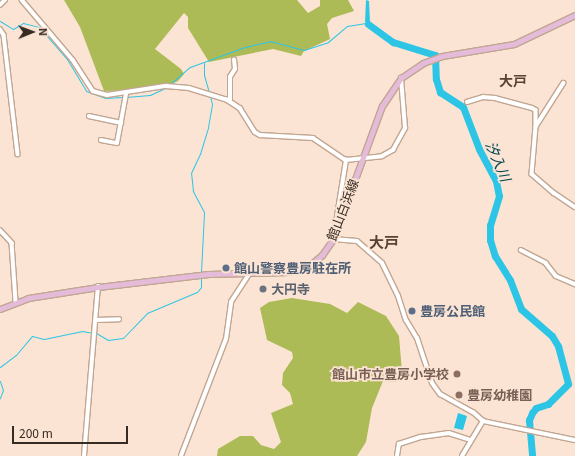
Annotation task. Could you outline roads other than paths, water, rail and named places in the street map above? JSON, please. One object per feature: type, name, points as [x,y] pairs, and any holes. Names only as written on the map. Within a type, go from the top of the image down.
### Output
[{"type":"main road","name":"館山白浜線","points":[[0,308],[16,302],[98,287],[194,275],[288,272],[303,269],[322,255],[333,239],[382,106],[389,92],[401,78],[423,63],[442,56],[514,44],[575,15]]},
{"type":"street","points":[[0,5],[5,0]]},
{"type":"street","points":[[22,0],[73,60],[91,89],[106,95],[126,95],[172,86],[214,95],[230,101],[245,112],[252,128],[260,135],[313,138],[346,160],[382,156],[394,150],[405,128],[401,78]]},
{"type":"street","points":[[0,29],[4,35],[18,154]]},
{"type":"street","points":[[230,101],[230,77],[235,69],[234,60]]},
{"type":"street","points":[[536,127],[564,83]]},
{"type":"street","points":[[101,140],[118,143],[126,95]]},
{"type":"street","points":[[468,102],[483,97],[495,98],[536,110],[532,174],[554,193],[575,207]]},
{"type":"street","points":[[89,116],[121,123]]},
{"type":"street","points":[[346,160],[333,239],[357,241],[382,263],[398,296],[406,320],[417,338],[434,388],[448,400],[473,412],[483,421],[575,440]]},
{"type":"street","points":[[0,230],[12,243],[16,302]]},
{"type":"street","points":[[521,250],[546,263],[556,276],[575,284]]},
{"type":"street","points":[[181,456],[226,339],[231,302],[250,273]]},
{"type":"street","points":[[84,456],[98,287]]},
{"type":"street","points":[[96,320],[119,319]]},
{"type":"street","points":[[462,456],[470,440],[483,421]]},
{"type":"street","points":[[397,456],[399,444],[421,437],[449,433],[470,440]]},
{"type":"water","points":[[366,0],[369,1],[370,22],[374,29],[365,22]]},
{"type":"water","points":[[458,413],[467,416],[463,430],[454,428]]},
{"type":"waterway","points":[[0,21],[13,29],[23,23],[39,27],[67,59],[86,91],[105,98],[123,97]]},
{"type":"waterway","points":[[169,85],[190,67],[245,47],[270,41],[304,50],[328,42],[347,26],[366,23]]},
{"type":"waterway","name":"汐入川","points":[[368,24],[393,42],[435,55],[436,79],[440,92],[463,107],[479,149],[496,181],[499,196],[490,225],[490,240],[495,256],[510,280],[521,309],[552,336],[558,346],[568,384],[548,404],[536,408],[532,413],[529,420],[532,456]]},
{"type":"waterway","points":[[204,63],[204,75],[209,93]]},
{"type":"waterway","points":[[126,97],[150,95],[167,87]]},
{"type":"waterway","points":[[201,272],[204,212],[193,191],[191,173],[200,154],[208,127],[212,104],[210,96]]},
{"type":"waterway","points":[[96,333],[108,340],[123,338],[147,313],[197,292],[201,287],[201,277]]},
{"type":"waterway","points":[[0,367],[16,355],[32,336],[44,339],[82,331],[93,333]]},
{"type":"waterway","points":[[0,381],[3,390],[0,398]]},
{"type":"place","name":"館山警察豊房駐在所","points":[[226,268]]},
{"type":"place","name":"大円寺","points":[[263,289]]},
{"type":"place","name":"豊房公民館","points":[[412,311]]},
{"type":"place","name":"館山市立豊房小学校","points":[[457,374]]},
{"type":"place","name":"豊房幼稚園","points":[[459,395]]},
{"type":"district","name":"大戸","points":[[513,80]]},
{"type":"district","name":"大戸","points":[[384,242]]}]
